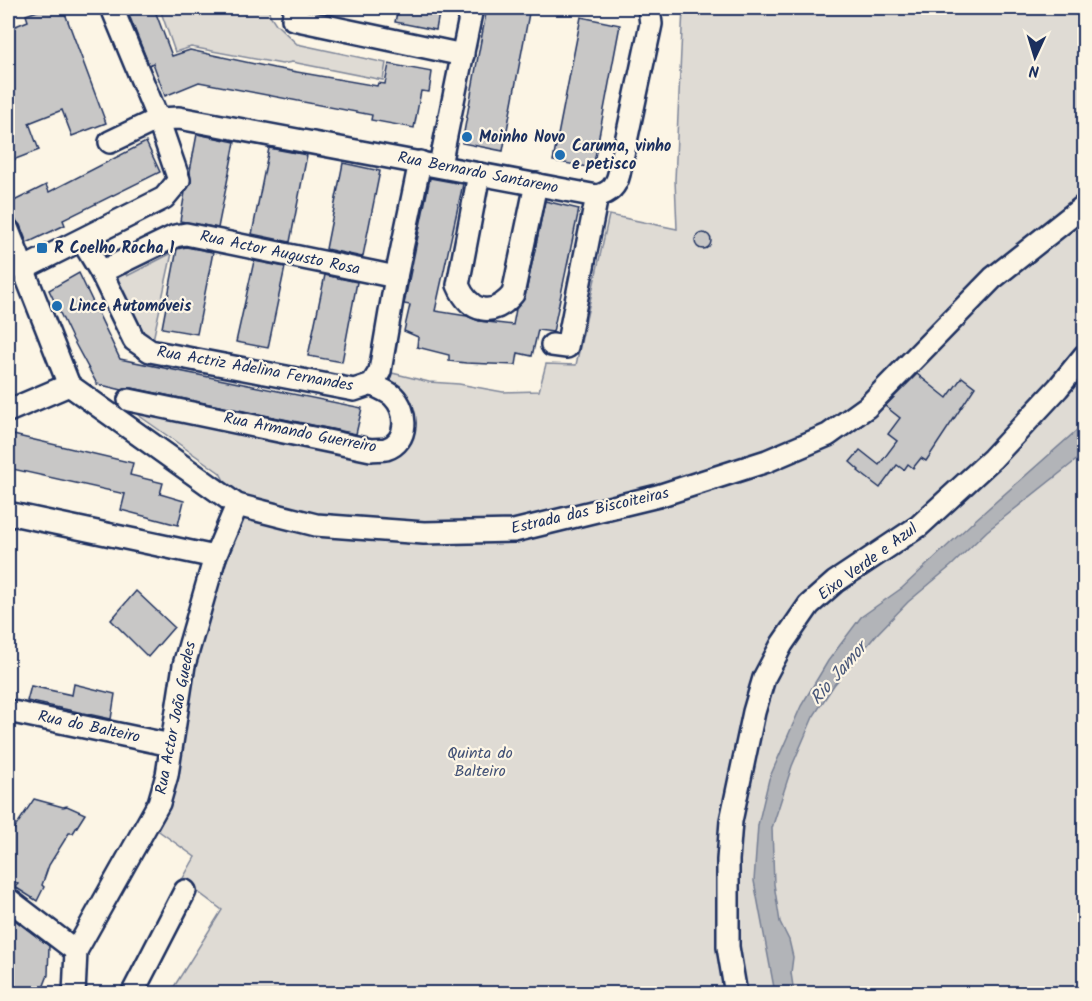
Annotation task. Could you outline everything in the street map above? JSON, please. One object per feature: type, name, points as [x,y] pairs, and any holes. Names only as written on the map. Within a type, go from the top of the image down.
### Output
[{"type":"street","points":[[295,8],[293,19],[463,55]]},
{"type":"street","name":"Rua Actriz Adelina Fernandes","points":[[82,240],[101,272],[134,340],[150,351],[354,390],[372,384],[380,371],[396,277],[463,55],[472,8]]},
{"type":"street","points":[[552,345],[567,347],[597,196],[607,194],[617,183],[651,24],[649,8]]},
{"type":"street","points":[[23,269],[164,198],[179,180],[158,119],[114,12]]},
{"type":"street","name":"Rua Bernardo Santareno","points":[[158,119],[179,118],[597,196]]},
{"type":"street","points":[[110,142],[158,119]]},
{"type":"street","points":[[479,174],[458,285],[464,298],[473,306],[483,309],[496,309],[505,304],[513,294],[536,184]]},
{"type":"street","name":"Estrada das Biscoiteiras","points":[[69,385],[237,506],[316,525],[424,533],[514,531],[658,496],[767,460],[828,435],[867,407],[993,278],[1084,206]]},
{"type":"street","points":[[8,230],[69,385],[8,411]]},
{"type":"street","name":"Rua Actor Augusto Rosa","points":[[101,272],[175,236],[186,234],[396,277]]},
{"type":"street","name":"Eixo Verde e Azul","points":[[736,993],[728,947],[728,860],[731,821],[754,712],[764,678],[782,644],[809,604],[919,526],[992,459],[1058,388],[1084,356]]},
{"type":"street","name":"Rua Armando Guerreiro","points":[[129,400],[371,450],[387,448],[399,440],[405,423],[401,408],[392,396],[372,384]]},
{"type":"street","name":"Rua Actor João Guedes","points":[[76,951],[159,802],[167,775],[184,665],[215,557],[237,506]]},
{"type":"street","points":[[8,517],[12,514],[215,557]]},
{"type":"street","name":"Rua do Balteiro","points":[[8,711],[171,745]]},
{"type":"street","points":[[132,993],[185,891]]},
{"type":"street","points":[[8,899],[76,951],[74,993]]},
{"type":"green space","points":[[268,8],[276,24],[297,44],[386,63],[383,80],[292,62],[282,64],[191,47],[175,52],[160,9]]},
{"type":"green space","name":"Quinta do Balteiro","points":[[683,8],[1084,8],[1084,993],[170,993],[222,910],[182,880],[195,857],[149,824],[178,701],[237,505],[220,473],[131,410],[403,444],[389,385],[392,373],[429,382],[459,384],[503,392],[539,391],[546,364],[576,365],[609,215],[677,229],[675,180]]},
{"type":"green space","points":[[172,253],[153,340],[142,335],[114,275],[122,268],[127,276]]},
{"type":"water","name":"Rio Jamor","points":[[1084,424],[1084,454],[987,531],[951,566],[908,602],[877,634],[834,685],[813,717],[792,766],[772,828],[774,884],[780,922],[789,940],[793,957],[791,973],[794,993],[775,993],[754,881],[758,825],[769,779],[801,706],[828,661],[861,617],[902,588]]},
{"type":"building","points":[[46,8],[63,8],[106,123],[72,136],[62,110],[29,123],[39,150],[8,162],[8,29],[28,21],[26,15]]},
{"type":"building","points":[[154,8],[172,56],[190,50],[377,86],[378,83],[385,84],[389,64],[432,72],[429,92],[421,91],[414,128],[371,120],[372,115],[199,82],[165,96],[153,63],[149,65],[129,15]]},
{"type":"building","points":[[398,8],[440,8],[436,30],[395,22]]},
{"type":"building","points":[[487,8],[530,8],[503,151],[462,143]]},
{"type":"building","points":[[581,17],[620,25],[593,168],[553,161]]},
{"type":"building","points":[[197,134],[235,142],[218,228],[180,221],[185,192],[191,183],[190,171]]},
{"type":"building","points":[[146,142],[160,172],[63,220],[65,225],[27,243],[20,225],[10,217],[8,204],[46,185],[49,192]]},
{"type":"building","points":[[269,148],[307,155],[290,242],[252,234]]},
{"type":"building","points":[[343,163],[380,171],[362,257],[326,249]]},
{"type":"building","points":[[430,178],[463,184],[435,311],[467,316],[479,321],[513,325],[516,309],[525,297],[545,201],[579,209],[553,332],[538,330],[532,356],[518,353],[516,365],[449,361],[449,355],[417,347],[418,337],[404,331],[410,305],[404,304]]},
{"type":"building","points":[[700,233],[706,233],[711,241],[709,247],[700,249],[695,244],[695,238]]},
{"type":"building","points":[[186,247],[213,252],[197,334],[162,328],[177,249]]},
{"type":"building","points":[[254,261],[285,267],[268,348],[236,342]]},
{"type":"building","points":[[79,273],[120,359],[362,408],[356,434],[132,388],[122,390],[97,384],[49,290]]},
{"type":"building","points":[[325,275],[357,282],[342,362],[308,356]]},
{"type":"building","points":[[917,374],[947,398],[962,377],[975,387],[926,461],[921,458],[913,468],[908,464],[904,470],[897,465],[880,488],[850,462],[860,450],[879,465],[897,441],[888,434],[900,418],[885,406]]},
{"type":"building","points":[[9,434],[133,463],[130,475],[163,483],[160,494],[184,501],[178,525],[121,510],[125,494],[8,468]]},
{"type":"building","points":[[136,591],[174,627],[148,657],[111,620]]},
{"type":"building","points":[[74,684],[115,694],[111,719],[27,701],[31,686],[72,695]]},
{"type":"building","points":[[34,799],[63,807],[67,806],[85,814],[73,833],[69,833],[49,865],[42,885],[44,887],[37,901],[15,887],[18,884],[8,878],[8,847],[11,844],[8,838]]},
{"type":"building","points":[[8,915],[49,946],[48,975],[41,993],[8,993]]},
{"type":"place","name":"Moinho Novo","points":[[467,137]]},
{"type":"place","name":"Caruma, vinho e petisco","points":[[560,155]]},
{"type":"place","name":"R Coelho Rocha 1","points":[[42,248]]},
{"type":"place","name":"Lince Automóveis","points":[[57,306]]}]
